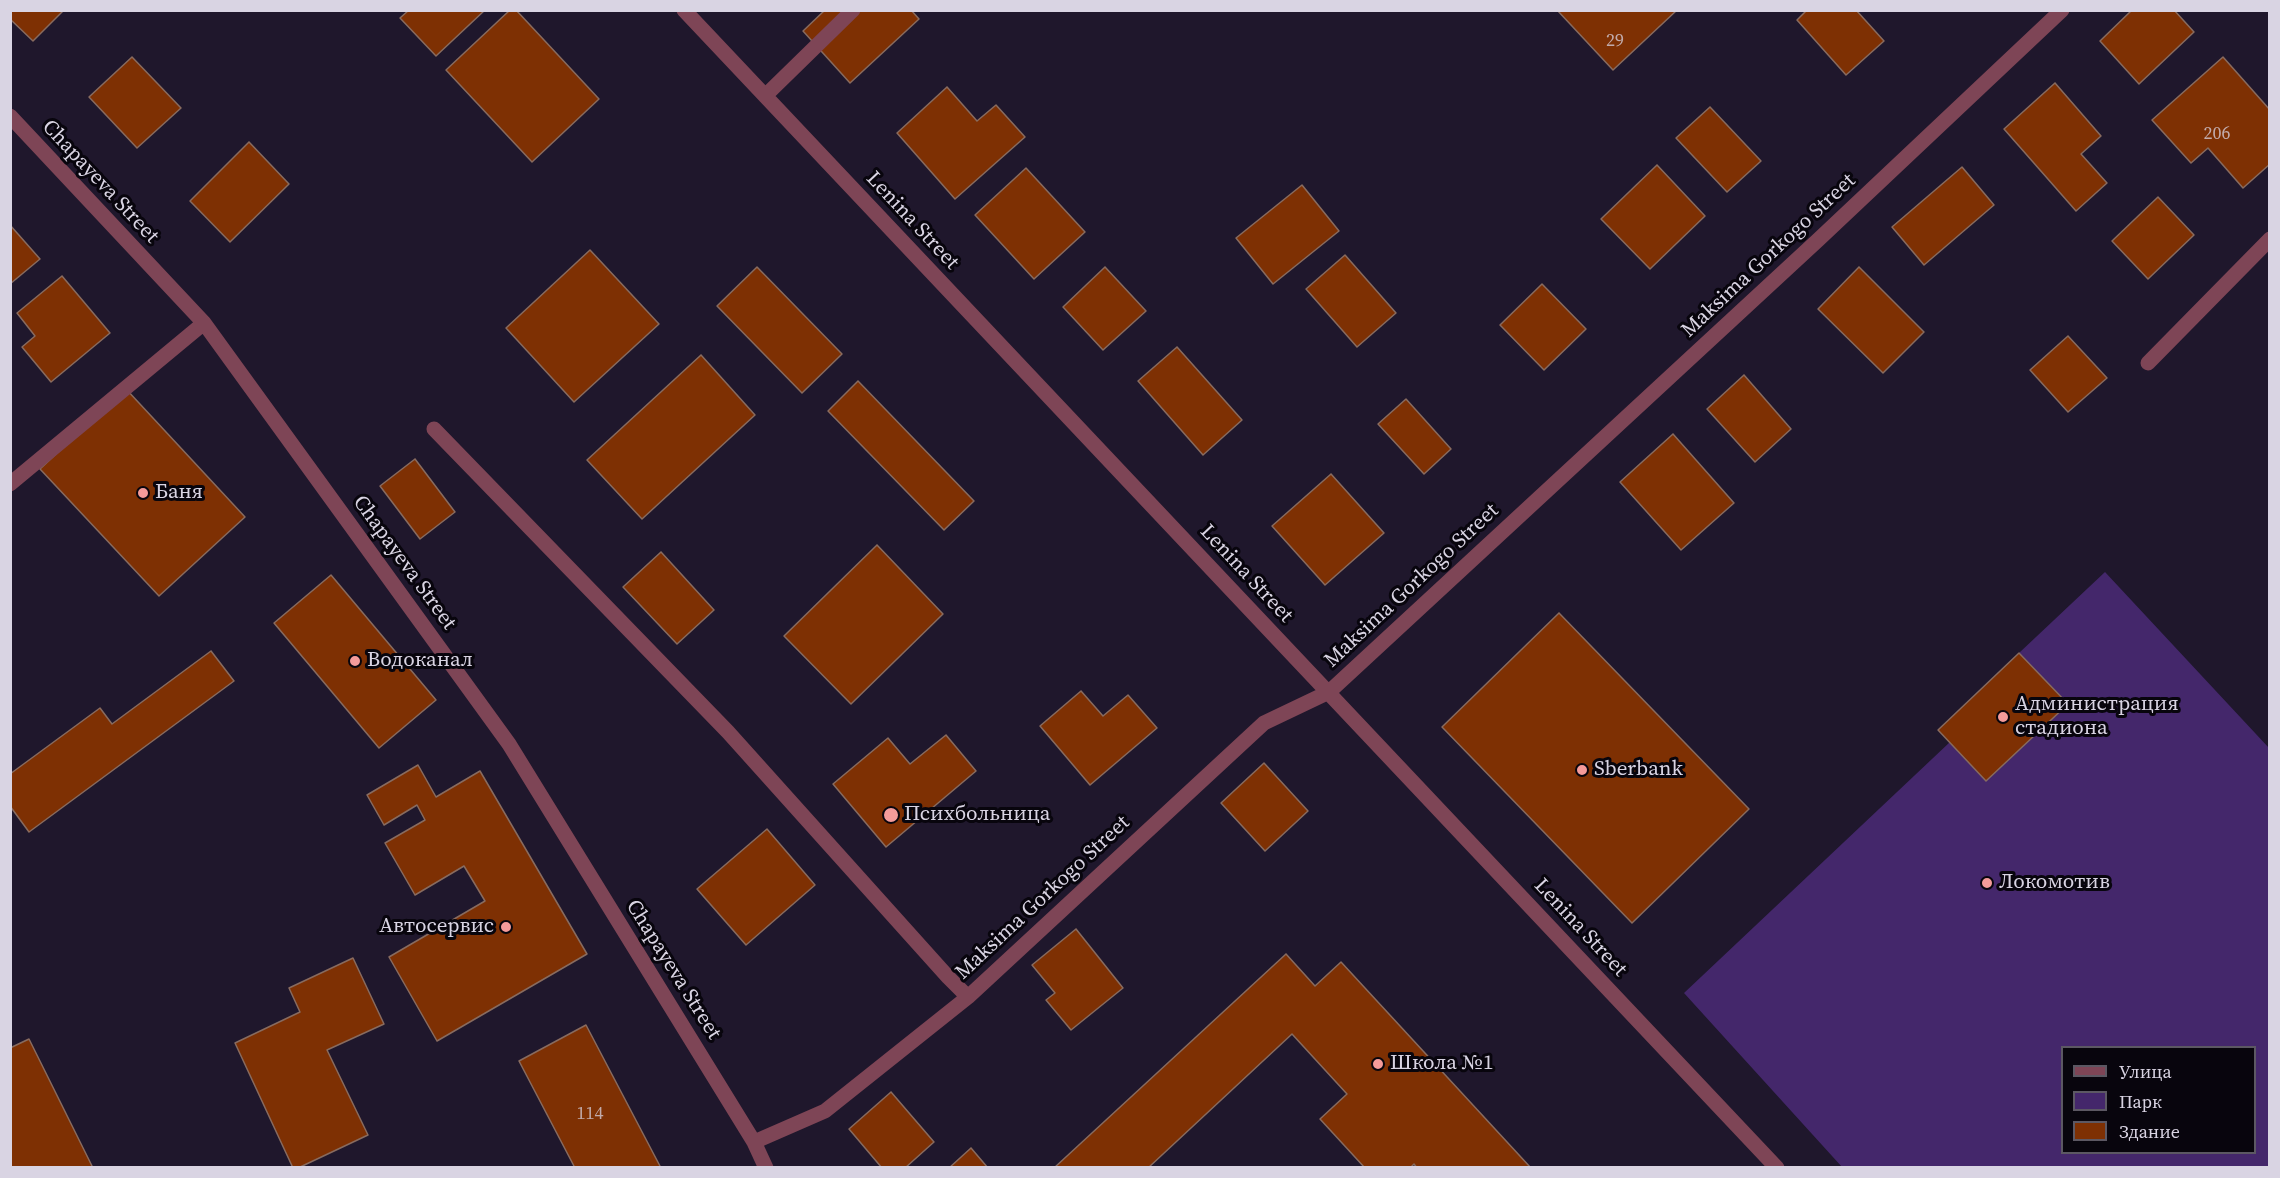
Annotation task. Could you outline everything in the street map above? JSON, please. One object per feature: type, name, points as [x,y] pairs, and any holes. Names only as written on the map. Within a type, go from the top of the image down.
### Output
[{"type":"street","name":"Lenina Street","points":[[684,10],[1776,1167]]},
{"type":"street","points":[[765,96],[853,10]]},
{"type":"street","name":"Maksima Gorkogo Street","points":[[754,1142],[825,1110],[968,997],[1264,723],[1329,692],[1809,248],[2062,10]]},
{"type":"street","name":"Chapayeva Street","points":[[10,116],[204,323],[509,744],[754,1142],[766,1167]]},
{"type":"street","points":[[2148,363],[2270,239]]},
{"type":"street","points":[[10,484],[204,323]]},
{"type":"street","points":[[434,429],[728,732],[968,997]]},
{"type":"green space","name":"Локомотив","points":[[2105,572],[2269,748],[2269,1167],[1842,1167],[1684,993],[1950,742],[1986,781],[2068,704],[2019,653]]},
{"type":"building","points":[[10,10],[64,10],[33,41],[10,19]]},
{"type":"building","points":[[409,10],[485,10],[436,56],[400,18]]},
{"type":"building","points":[[510,10],[516,10],[599,99],[532,162],[446,70]]},
{"type":"building","points":[[825,10],[911,10],[919,19],[850,83],[803,31]]},
{"type":"building","points":[[1557,10],[1676,10],[1676,11],[1613,70]]},
{"type":"building","points":[[1807,10],[1856,10],[1884,41],[1846,75],[1797,20]]},
{"type":"building","points":[[2132,10],[2174,10],[2194,32],[2139,84],[2100,41]]},
{"type":"building","points":[[132,57],[181,108],[137,148],[89,97]]},
{"type":"building","points":[[2223,57],[2270,110],[2270,164],[2243,188],[2208,148],[2191,163],[2152,120]]},
{"type":"building","points":[[2055,83],[2101,136],[2081,154],[2107,183],[2076,211],[2004,129]]},
{"type":"building","points":[[947,87],[977,121],[996,105],[1025,137],[955,199],[897,133]]},
{"type":"building","points":[[1710,107],[1761,161],[1727,192],[1676,138]]},
{"type":"building","points":[[249,142],[289,184],[230,242],[190,201]]},
{"type":"building","points":[[1657,165],[1705,216],[1650,269],[1601,219]]},
{"type":"building","points":[[1962,167],[1994,205],[1924,265],[1892,227]]},
{"type":"building","points":[[1026,168],[1085,232],[1034,279],[975,215]]},
{"type":"building","points":[[1302,185],[1339,231],[1273,284],[1236,238]]},
{"type":"building","points":[[2158,197],[2194,235],[2148,279],[2112,241]]},
{"type":"building","points":[[10,225],[40,259],[10,284]]},
{"type":"building","points":[[590,250],[659,324],[574,402],[506,328]]},
{"type":"building","points":[[1345,255],[1396,313],[1357,347],[1306,289]]},
{"type":"building","points":[[757,267],[842,354],[802,393],[717,306]]},
{"type":"building","points":[[1105,267],[1146,311],[1103,350],[1063,307]]},
{"type":"building","points":[[1859,267],[1924,332],[1883,373],[1818,309]]},
{"type":"building","points":[[62,276],[110,333],[51,382],[22,347],[35,336],[17,313]]},
{"type":"building","points":[[1542,284],[1586,329],[1544,370],[1500,325]]},
{"type":"building","points":[[2068,336],[2107,378],[2068,412],[2030,370]]},
{"type":"building","points":[[1177,347],[1242,420],[1203,455],[1138,381]]},
{"type":"building","points":[[701,355],[755,415],[642,519],[587,460]]},
{"type":"building","points":[[1744,375],[1791,429],[1755,462],[1707,409]]},
{"type":"building","points":[[858,381],[974,501],[944,530],[828,411]]},
{"type":"building","name":"Баня","points":[[126,389],[245,517],[159,596],[40,469]]},
{"type":"building","points":[[1406,399],[1451,449],[1424,474],[1378,424]]},
{"type":"building","points":[[1673,434],[1734,503],[1681,550],[1620,482]]},
{"type":"building","points":[[415,459],[455,512],[420,539],[380,486]]},
{"type":"building","points":[[1331,474],[1384,533],[1325,585],[1272,526]]},
{"type":"building","points":[[877,545],[943,614],[851,704],[784,636]]},
{"type":"building","points":[[661,552],[714,610],[677,644],[623,587]]},
{"type":"building","name":"Водоканал","points":[[331,575],[436,700],[379,748],[274,623]]},
{"type":"building","points":[[1559,613],[1749,809],[1632,923],[1442,727]]},
{"type":"building","points":[[211,651],[234,681],[29,832],[10,806],[10,774],[100,708],[112,724]]},
{"type":"building","name":"Администрация стадиона","points":[[2019,653],[2068,704],[1986,781],[1938,730]]},
{"type":"building","points":[[1081,691],[1103,716],[1128,695],[1157,728],[1090,785],[1040,726]]},
{"type":"building","name":"Психбольница","points":[[946,735],[976,771],[886,847],[833,784],[888,738],[910,764]]},
{"type":"building","points":[[1264,763],[1308,811],[1265,851],[1221,803]]},
{"type":"building","name":"Автосервис","points":[[418,765],[436,797],[480,771],[587,954],[437,1041],[389,957],[485,901],[464,866],[415,895],[385,843],[425,820],[417,805],[384,825],[367,795]]},
{"type":"building","points":[[767,829],[815,885],[746,945],[697,889]]},
{"type":"building","points":[[1076,929],[1123,988],[1071,1030],[1046,1000],[1055,993],[1032,965]]},
{"type":"building","name":"Школа №1","points":[[1286,954],[1315,986],[1341,962],[1531,1168],[1417,1168],[1414,1164],[1410,1168],[1365,1168],[1320,1119],[1347,1094],[1292,1034],[1148,1168],[1054,1168]]},
{"type":"building","points":[[353,958],[384,1024],[327,1050],[368,1135],[298,1168],[293,1168],[235,1043],[300,1012],[289,988]]},
{"type":"building","points":[[586,1025],[661,1168],[575,1168],[519,1061]]},
{"type":"building","points":[[29,1039],[93,1168],[10,1168],[10,1048]]},
{"type":"building","points":[[891,1092],[934,1142],[905,1168],[882,1168],[849,1129]]},
{"type":"building","points":[[971,1148],[988,1168],[949,1168]]},
{"type":"place","name":"Баня","points":[[143,493]]},
{"type":"place","name":"Водоканал","points":[[355,661]]},
{"type":"place","name":"Администрация стадиона","points":[[2003,717]]},
{"type":"place","name":"Sberbank","points":[[1582,770]]},
{"type":"place","name":"Психбольница","points":[[891,815]]},
{"type":"place","name":"Локомотив","points":[[1987,883]]},
{"type":"place","name":"Автосервис","points":[[506,927]]},
{"type":"place","name":"Школа №1","points":[[1378,1064]]}]
